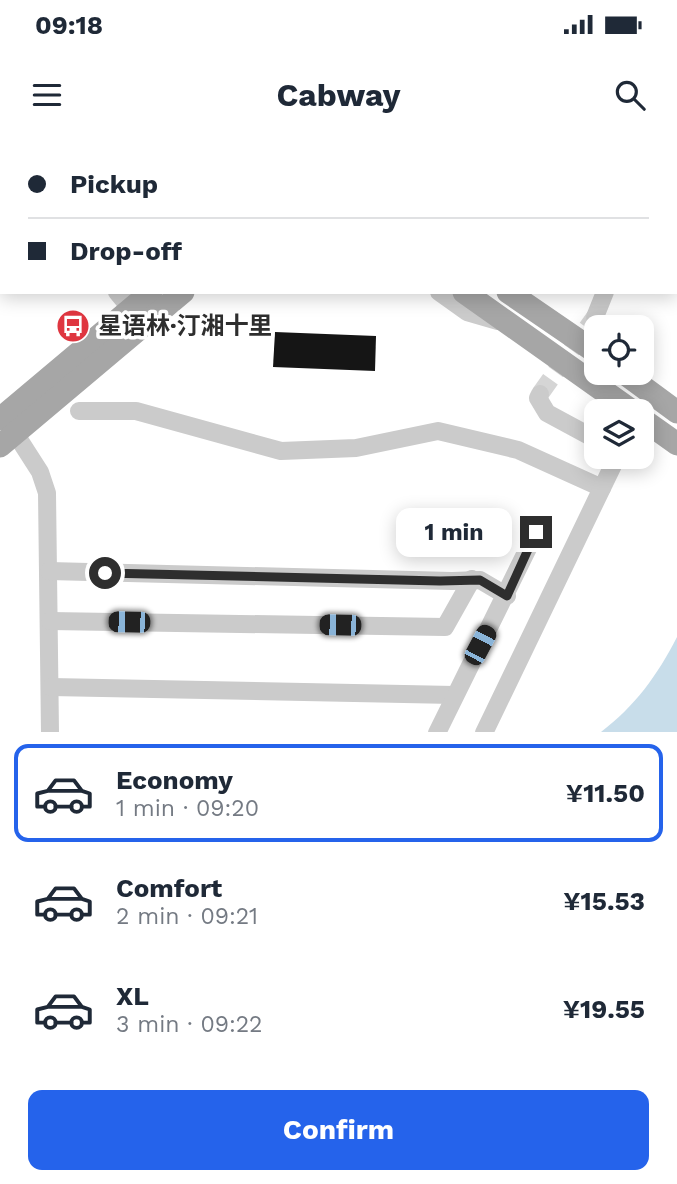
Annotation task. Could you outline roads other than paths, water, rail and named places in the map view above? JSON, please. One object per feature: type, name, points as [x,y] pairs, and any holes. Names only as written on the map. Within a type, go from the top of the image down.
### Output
[{"type":"main road","points":[[5,433],[124,300],[144,294]]},
{"type":"main road","points":[[5,433],[180,294]]},
{"type":"main road","points":[[467,294],[615,399]]},
{"type":"main road","points":[[511,294],[584,345]]},
{"type":"main road","points":[[640,385],[677,412]]},
{"type":"main road","points":[[654,428],[677,444]]},
{"type":"street","points":[[442,294],[467,312],[511,324]]},
{"type":"street","points":[[596,315],[604,294]]},
{"type":"street","points":[[540,394],[538,398],[547,413],[584,433]]},
{"type":"street","points":[[79,411],[136,411],[281,452],[356,448],[438,431],[518,450],[602,488]]},
{"type":"street","points":[[5,433],[40,472],[47,493],[50,732]]},
{"type":"street","points":[[484,732],[611,469]]},
{"type":"street","points":[[437,732],[454,695],[507,596],[536,532]]},
{"type":"street","points":[[50,571],[440,581],[472,579],[507,596]]},
{"type":"street","points":[[50,621],[445,627],[472,579]]},
{"type":"street","points":[[51,687],[454,695]]},
{"type":"water","points":[[677,637],[677,732],[601,732],[624,712],[644,689]]},
{"type":"tunnel","points":[[540,394],[584,332]]},
{"type":"place","name":"星语林·汀湘十里","points":[[73,326]]}]
